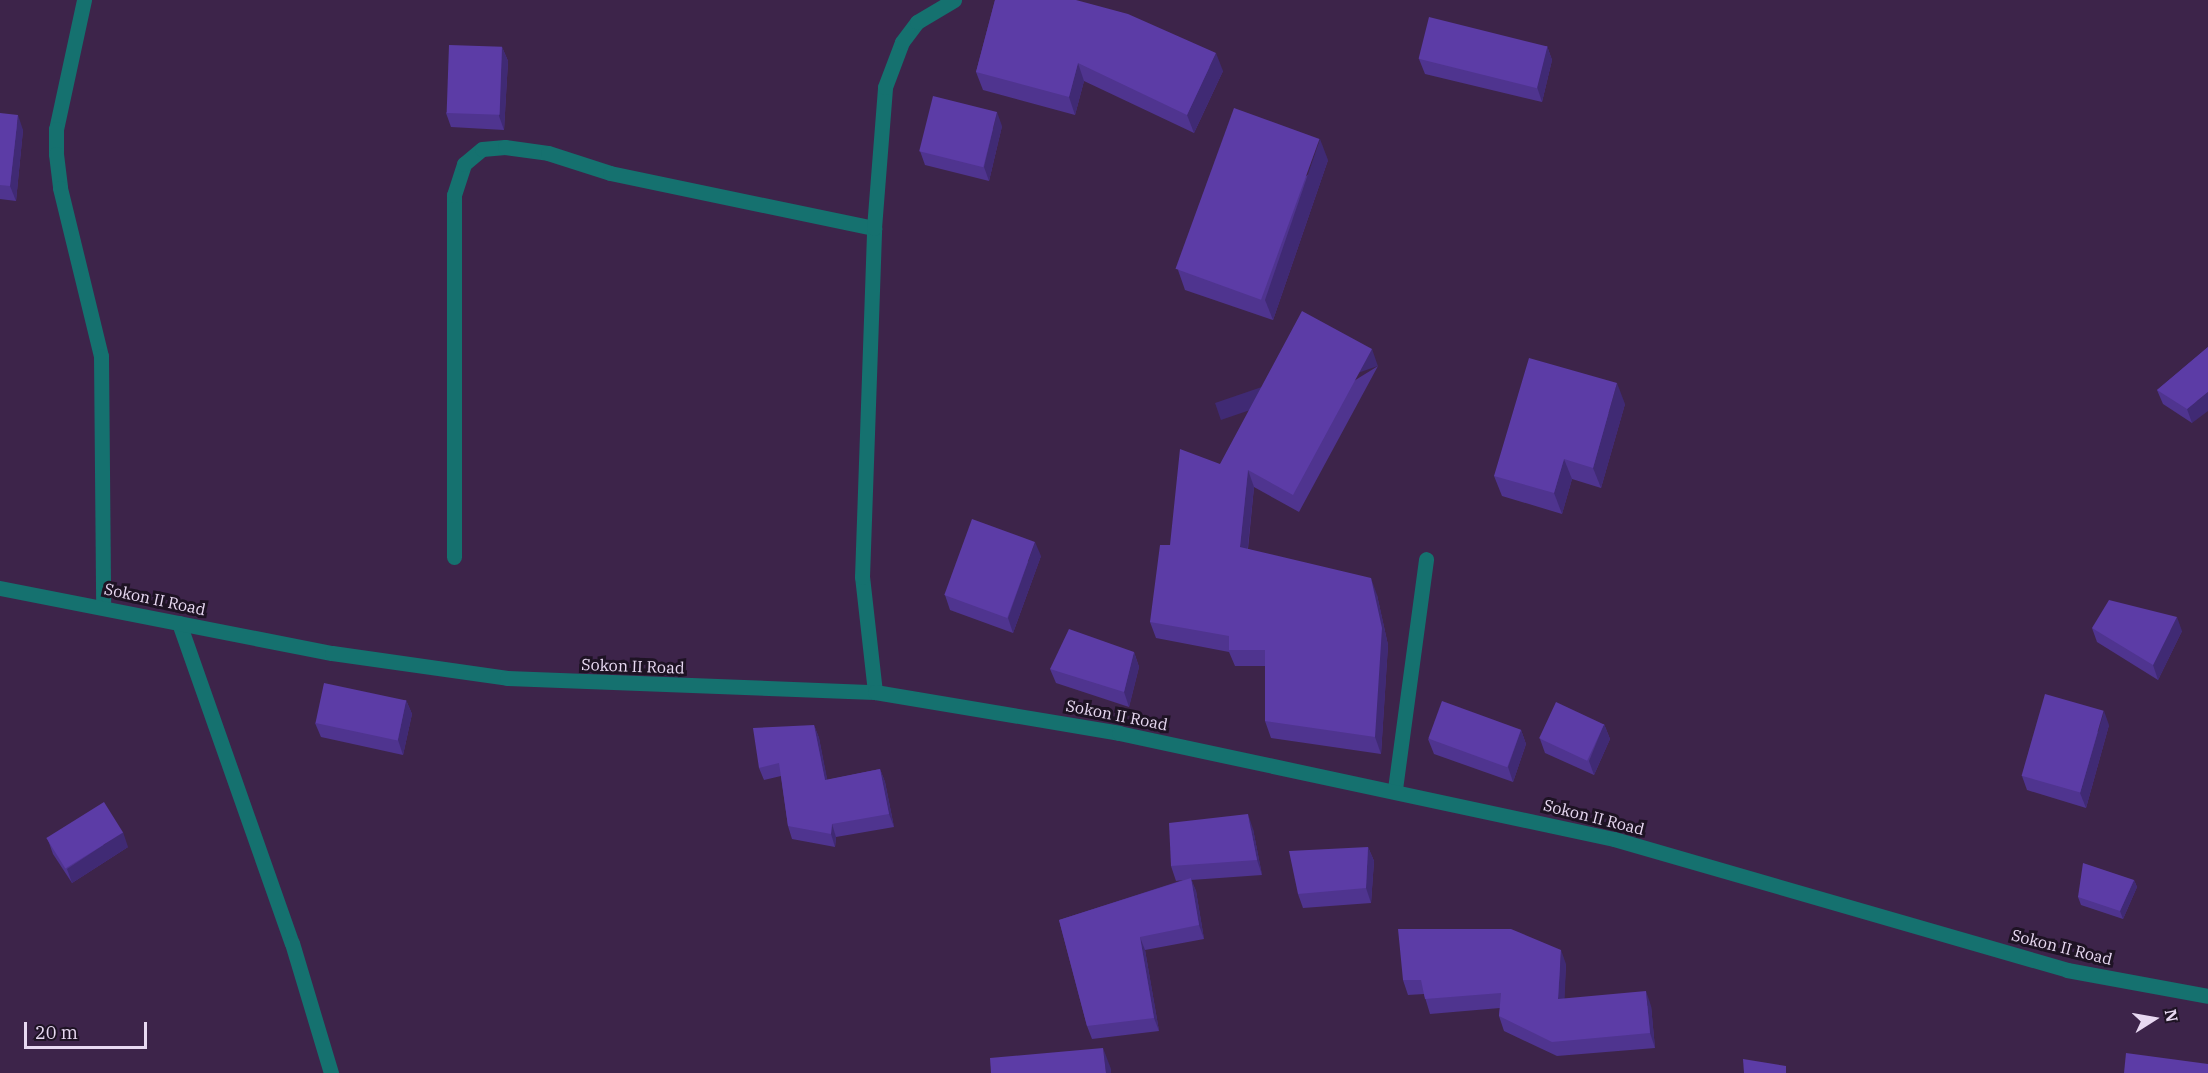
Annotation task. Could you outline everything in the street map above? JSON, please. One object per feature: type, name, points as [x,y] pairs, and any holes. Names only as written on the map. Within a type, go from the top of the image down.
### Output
[{"type":"street","points":[[84,0],[56,129],[56,154],[60,188],[101,356],[103,606]]},
{"type":"street","points":[[875,692],[862,577],[874,228],[889,78],[902,42],[917,22],[954,0]]},
{"type":"street","points":[[453,557],[454,195],[464,164],[482,149],[505,147],[548,153],[610,172],[874,228]]},
{"type":"street","points":[[1395,789],[1426,559]]},
{"type":"street","name":"Sokon II Road","points":[[0,588],[103,606],[332,653],[507,678],[875,692],[1119,733],[1395,789],[1614,838],[2067,970],[2208,996]]},
{"type":"street","points":[[179,623],[292,944],[331,1073]]},
{"type":"building","points":[[995,0],[1076,0],[1128,14],[1216,53],[1187,115],[1078,63],[1069,97],[976,72]]},
{"type":"building","points":[[1429,17],[1547,47],[1537,88],[1419,59]]},
{"type":"building","points":[[449,45],[502,47],[500,115],[447,113]]},
{"type":"building","points":[[933,96],[997,112],[983,167],[919,151]]},
{"type":"building","points":[[1234,108],[1320,139],[1261,300],[1176,269]]},
{"type":"building","points":[[0,113],[18,115],[10,186],[0,185]]},
{"type":"building","points":[[1302,311],[1372,349],[1293,495],[1248,470],[1240,547],[1371,578],[1382,628],[1375,737],[1265,721],[1265,650],[1229,650],[1229,636],[1150,622],[1160,545],[1170,545],[1180,449],[1220,464]]},
{"type":"building","points":[[2208,347],[2208,392],[2187,409],[2157,390]]},
{"type":"building","points":[[1529,358],[1617,383],[1593,468],[1564,459],[1554,493],[1494,476]]},
{"type":"building","points":[[972,519],[1035,542],[1007,618],[944,595]]},
{"type":"building","points":[[2109,600],[2177,617],[2153,665],[2092,628]]},
{"type":"building","points":[[1069,629],[1134,652],[1124,692],[1050,669]]},
{"type":"building","points":[[324,683],[406,700],[398,741],[315,723]]},
{"type":"building","points":[[2045,694],[2104,711],[2080,793],[2022,776]]},
{"type":"building","points":[[1442,701],[1521,730],[1507,767],[1428,739]]},
{"type":"building","points":[[1556,702],[1604,724],[1587,761],[1539,738]]},
{"type":"building","points":[[814,725],[825,780],[880,769],[889,814],[832,824],[831,834],[788,826],[779,763],[759,768],[753,728]]},
{"type":"building","points":[[104,802],[123,833],[65,869],[46,838]]},
{"type":"building","points":[[1248,814],[1257,860],[1171,866],[1169,823]]},
{"type":"building","points":[[1368,847],[1366,888],[1298,894],[1289,851]]},
{"type":"building","points":[[2083,863],[2134,880],[2120,911],[2078,897]]},
{"type":"building","points":[[1191,878],[1199,925],[1140,937],[1154,1018],[1087,1026],[1059,920]]},
{"type":"building","points":[[1398,929],[1511,929],[1561,950],[1558,999],[1646,991],[1650,1033],[1552,1042],[1499,1016],[1501,993],[1425,999],[1421,980],[1403,980]]},
{"type":"building","points":[[1103,1048],[1106,1073],[991,1073],[990,1058]]},
{"type":"building","points":[[2126,1053],[2208,1064],[2208,1073],[2124,1073]]},
{"type":"building","points":[[1743,1059],[1786,1066],[1786,1073],[1744,1073]]}]
